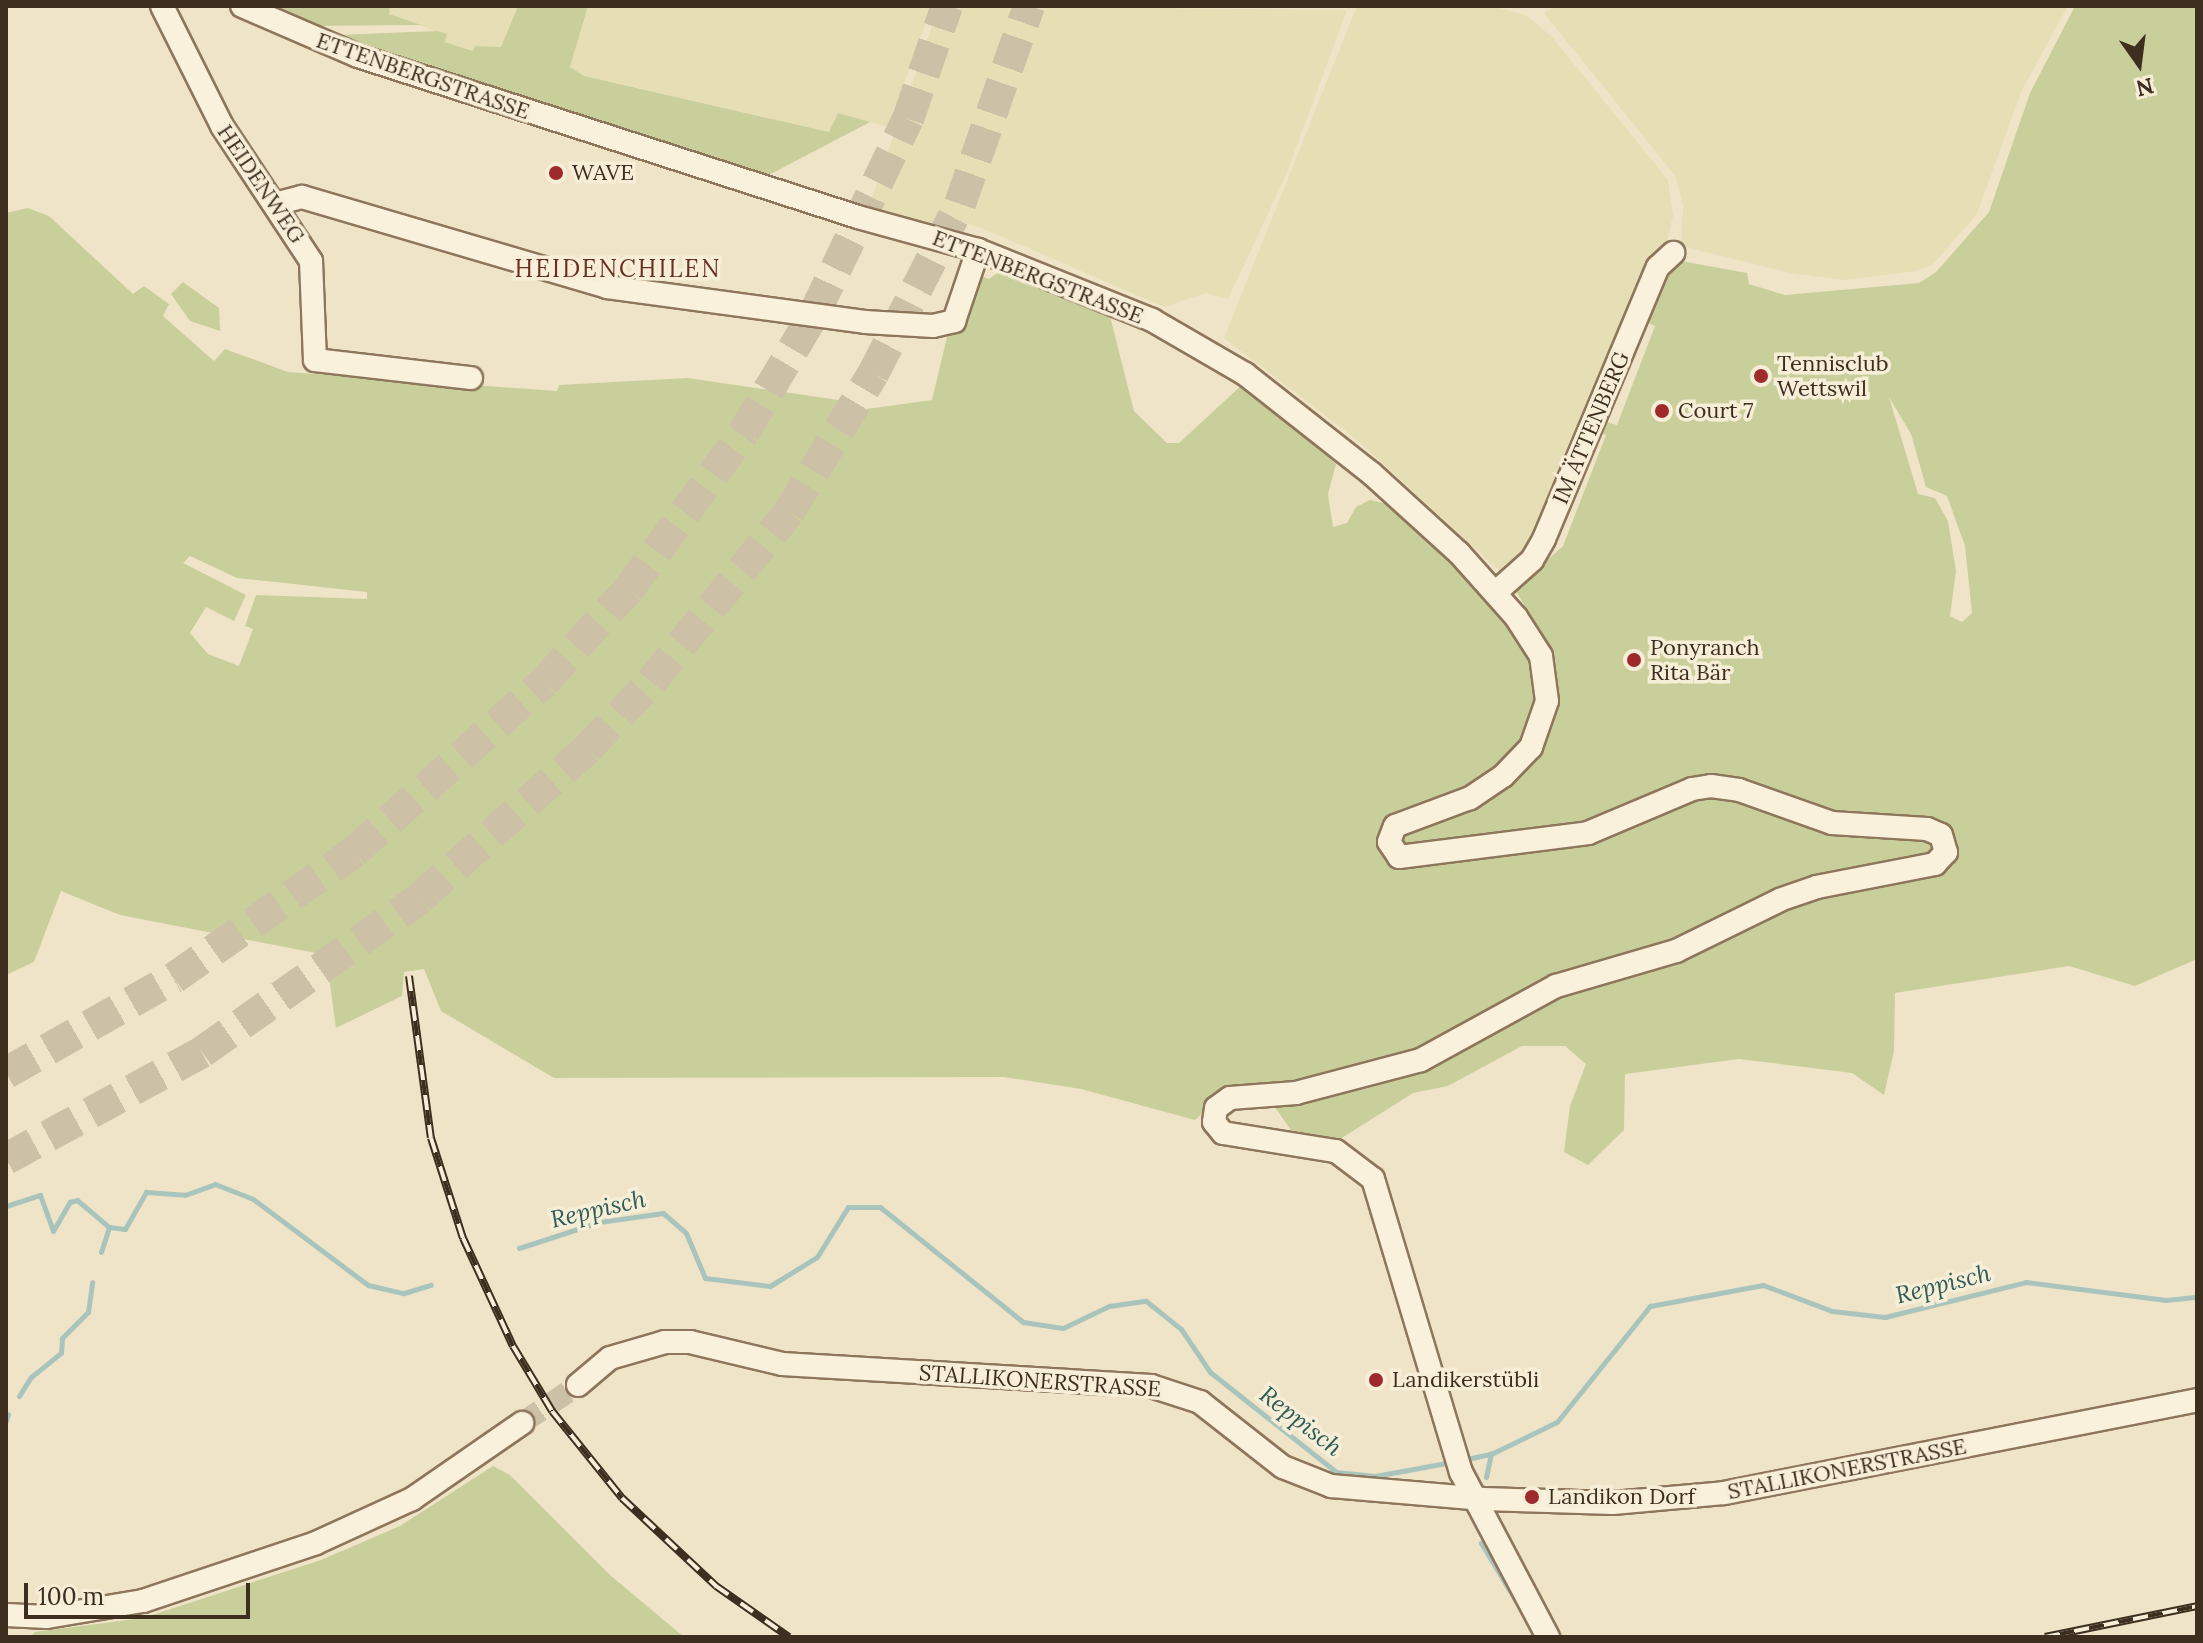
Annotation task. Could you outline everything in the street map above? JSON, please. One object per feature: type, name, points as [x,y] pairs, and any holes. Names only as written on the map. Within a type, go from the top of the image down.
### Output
[{"type":"street","name":"HEIDENWEG","points":[[162,6],[222,126],[311,261],[315,360],[471,378]]},
{"type":"street","name":"ETTENBERGSTRASSE","points":[[242,6],[373,61],[858,217],[978,250],[1152,320],[1210,349],[1371,473],[1495,593],[1541,656],[1546,712],[1531,747],[1503,776],[1459,804],[1395,826],[1389,842],[1394,854],[1409,859],[1588,833],[1692,789],[1711,786],[1739,790],[1832,823],[1931,829],[1944,839],[1946,852],[1926,867],[1798,893],[1676,951],[1556,986],[1457,1044],[1401,1067],[1296,1093],[1230,1098],[1219,1104],[1214,1119],[1223,1133],[1336,1151],[1373,1179],[1453,1450],[1472,1498]]},
{"type":"street","points":[[275,204],[302,197],[607,287],[865,322],[933,326],[954,321],[978,250]]},
{"type":"street","name":"IM ÄTTENBERG","points":[[1495,593],[1532,560],[1544,539],[1658,267],[1673,253]]},
{"type":"street","name":"STALLIKONERSTRASSE","points":[[578,1385],[610,1358],[665,1342],[690,1342],[782,1364],[1151,1386],[1200,1402],[1283,1467],[1331,1486],[1472,1498],[1613,1503],[1689,1498],[2197,1400]]},
{"type":"street","points":[[6,1615],[62,1615],[143,1601],[316,1543],[412,1499],[522,1423]]},
{"type":"street","points":[[1472,1498],[1548,1637]]},
{"type":"shaded area","points":[[382,6],[518,6],[501,47],[476,46],[474,51],[445,42],[445,35],[389,14],[390,8]]},
{"type":"shaded area","points":[[588,6],[932,6],[888,127],[838,113],[829,132],[584,76],[570,67]]},
{"type":"shaded area","points":[[939,6],[1347,10],[1286,175],[1228,299],[1206,293],[1164,307],[982,228],[944,218],[938,224],[896,218],[868,209]]},
{"type":"shaded area","points":[[1357,6],[1492,6],[1526,15],[1552,37],[1668,180],[1673,216],[1664,252],[1536,544],[1503,574],[1356,439],[1224,338]]},
{"type":"shaded area","points":[[1555,6],[2068,6],[2021,92],[1977,214],[1933,264],[1916,271],[1845,280],[1791,273],[1681,246],[1683,206],[1676,177],[1544,13]]},
{"type":"green space","points":[[259,6],[382,6],[390,8],[389,14],[421,25],[303,26]]},
{"type":"green space","points":[[518,6],[588,6],[570,67],[584,76],[829,132],[838,113],[870,122],[767,176],[337,35],[437,31],[447,34],[445,42],[473,51],[475,46],[501,47]]},
{"type":"green space","points":[[2075,6],[2197,6],[2197,959],[2135,986],[2069,966],[1895,993],[1894,1051],[1884,1095],[1852,1073],[1739,1059],[1625,1074],[1624,1130],[1588,1165],[1564,1152],[1570,1106],[1586,1064],[1565,1046],[1522,1046],[1448,1086],[1413,1093],[1340,1139],[1291,1130],[1266,1095],[1211,1105],[1195,1120],[1081,1089],[1004,1077],[554,1078],[441,1011],[424,969],[404,972],[402,996],[336,1028],[326,955],[120,915],[61,891],[34,962],[6,975],[6,213],[28,208],[49,216],[133,294],[144,286],[169,304],[163,316],[214,361],[225,349],[288,372],[557,391],[559,385],[688,378],[845,401],[844,412],[932,400],[948,333],[979,275],[989,279],[999,272],[1109,312],[1134,411],[1167,443],[1179,443],[1243,384],[1282,414],[1336,464],[1328,494],[1333,527],[1347,523],[1356,507],[1370,500],[1388,504],[1491,601],[1532,663],[1535,705],[1558,707],[1551,653],[1515,589],[1563,546],[1606,435],[1595,431],[1600,420],[1617,425],[1655,326],[1640,319],[1661,272],[1681,261],[1747,273],[1749,284],[1785,295],[1919,283],[1936,272],[1989,212],[2030,93]],"holes":[[[1889,397],[1911,434],[1926,487],[1947,496],[1965,546],[1972,613],[1962,622],[1950,616],[1956,571],[1948,521],[1935,498],[1918,494]],[[190,556],[237,578],[367,592],[367,599],[256,595],[245,626],[253,629],[239,666],[208,654],[190,633],[206,607],[234,621],[246,595],[183,563]]]},
{"type":"green space","points":[[183,282],[219,308],[220,331],[190,321],[171,294]]},
{"type":"green space","points":[[493,1466],[510,1475],[610,1575],[684,1637],[30,1637],[35,1632],[143,1618],[321,1560],[400,1526]]},
{"type":"waterway","name":"Reppisch","points":[[6,1206],[40,1195],[53,1231],[70,1202],[77,1200],[109,1227],[125,1229],[146,1192],[185,1195],[215,1184],[253,1199],[368,1285],[404,1293],[431,1285]]},
{"type":"waterway","name":"Reppisch","points":[[519,1248],[599,1222],[663,1213],[686,1233],[705,1278],[770,1286],[817,1257],[848,1207],[880,1207],[1023,1322],[1063,1328],[1109,1306],[1146,1301],[1181,1329],[1210,1372],[1336,1472],[1375,1476],[1452,1462]]},
{"type":"waterway","points":[[101,1252],[109,1227]]},
{"type":"waterway","points":[[19,1396],[31,1377],[61,1353],[62,1338],[88,1312],[92,1282]]},
{"type":"waterway","name":"Reppisch","points":[[1462,1460],[1491,1454],[1557,1422],[1650,1306],[1763,1285],[1832,1311],[1885,1317],[2026,1282],[2166,1300],[2197,1297]]},
{"type":"waterway","points":[[6,1421],[8,1414]]},
{"type":"waterway","points":[[1486,1477],[1491,1454]]},
{"type":"waterway","points":[[1481,1543],[1522,1611]]},
{"type":"tunnel","points":[[6,1073],[174,978],[354,852],[544,682],[628,590],[744,432],[815,312],[908,119],[947,6]]},
{"type":"tunnel","points":[[6,1159],[202,1052],[420,898],[587,749],[651,682],[789,512],[873,374],[960,204],[1029,6]]},
{"type":"tunnel","points":[[522,1423],[578,1385]]},
{"type":"railway","points":[[409,976],[431,1138],[463,1238],[513,1346],[552,1411],[622,1498],[716,1586],[789,1637]]},
{"type":"railway","points":[[2045,1637],[2197,1606]]},
{"type":"place","name":"WAVE","points":[[556,173]]},
{"type":"place","name":"Tennisclub Wettswil","points":[[1761,376]]},
{"type":"place","name":"Court 7","points":[[1662,411]]},
{"type":"place","name":"Ponyranch Rita Bär","points":[[1634,660]]},
{"type":"place","name":"Landikerstübli","points":[[1376,1380]]},
{"type":"place","name":"Landikon Dorf","points":[[1532,1497]]},
{"type":"district","name":"HEIDENCHILEN","points":[[618,269]]}]
